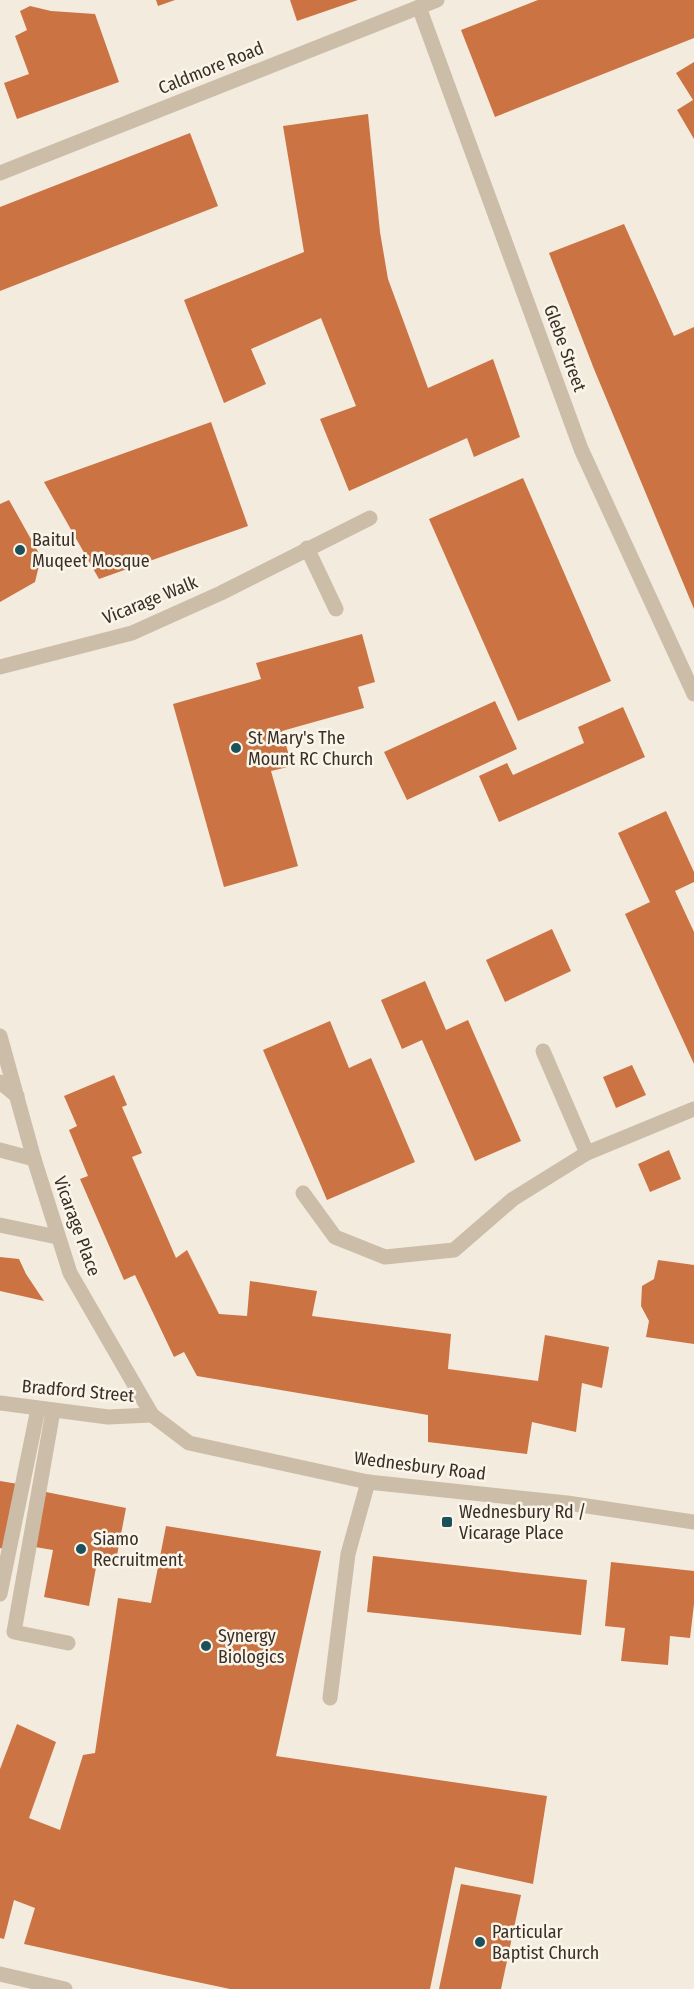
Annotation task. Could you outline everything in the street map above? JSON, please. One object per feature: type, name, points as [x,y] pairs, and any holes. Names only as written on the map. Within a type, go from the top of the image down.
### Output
[{"type":"street","name":"Caldmore Road","points":[[0,173],[437,0]]},
{"type":"street","name":"Glebe Street","points":[[419,7],[581,449],[694,694]]},
{"type":"street","name":"Vicarage Walk","points":[[0,667],[132,633],[221,593],[370,518]]},
{"type":"street","points":[[307,548],[336,609]]},
{"type":"street","name":"Vicarage Place","points":[[0,1036],[57,1237],[70,1273],[152,1415]]},
{"type":"street","points":[[543,1051],[587,1153]]},
{"type":"street","points":[[0,1082],[17,1096]]},
{"type":"street","points":[[303,1193],[335,1237],[385,1257],[454,1250],[513,1199],[587,1153],[694,1109]]},
{"type":"street","points":[[0,1150],[34,1159]]},
{"type":"street","points":[[0,1225],[57,1237]]},
{"type":"street","name":"Bradford Street","points":[[0,1403],[108,1417],[152,1415]]},
{"type":"street","points":[[0,1594],[45,1410]]},
{"type":"street","points":[[45,1410],[14,1632],[68,1643]]},
{"type":"street","name":"Wednesbury Road","points":[[152,1415],[189,1443],[368,1482],[567,1503],[694,1522]]},
{"type":"street","points":[[330,1698],[348,1554],[368,1482]]},
{"type":"street","points":[[0,1974],[65,1989]]},
{"type":"building","points":[[156,0],[175,0],[158,6]]},
{"type":"building","points":[[290,0],[358,0],[297,21]]},
{"type":"building","points":[[538,0],[694,0],[694,38],[495,117],[461,30]]},
{"type":"building","points":[[30,6],[51,11],[95,14],[119,82],[17,119],[4,83],[29,74],[15,36],[27,30],[20,11]]},
{"type":"building","points":[[694,62],[694,139],[677,110],[693,100],[676,73]]},
{"type":"building","points":[[368,114],[380,232],[388,279],[428,388],[493,359],[520,437],[474,457],[467,438],[349,491],[320,419],[356,406],[321,318],[251,349],[266,384],[224,403],[184,300],[304,252],[283,126]]},
{"type":"building","points":[[190,133],[218,206],[0,291],[0,207]]},
{"type":"building","points":[[624,224],[674,336],[694,327],[694,609],[594,369],[549,253]]},
{"type":"building","points":[[211,422],[248,526],[99,579],[44,482]]},
{"type":"building","points":[[523,478],[611,681],[518,721],[429,519]]},
{"type":"building","name":"Baitul Muqeet Mosque","points":[[9,500],[41,557],[35,582],[0,602],[0,504]]},
{"type":"building","name":"St Mary's The Mount RC Church","points":[[362,634],[375,682],[358,687],[364,708],[282,731],[292,766],[271,771],[298,866],[224,887],[173,704],[261,679],[256,663]]},
{"type":"building","points":[[495,701],[517,749],[407,800],[384,752]]},
{"type":"building","points":[[623,707],[645,757],[499,822],[479,776],[507,763],[513,775],[584,743],[578,727]]},
{"type":"building","points":[[666,811],[694,872],[694,882],[675,891],[694,932],[694,1064],[625,914],[650,902],[618,833]]},
{"type":"building","points":[[552,929],[571,971],[505,1002],[486,960]]},
{"type":"building","points":[[425,981],[446,1030],[468,1020],[521,1141],[475,1161],[422,1040],[402,1049],[381,1000]]},
{"type":"building","points":[[330,1021],[349,1068],[371,1058],[415,1162],[327,1200],[263,1050]]},
{"type":"building","points":[[632,1065],[646,1095],[616,1108],[603,1077]]},
{"type":"building","points":[[114,1075],[127,1105],[122,1107],[142,1153],[132,1157],[176,1258],[187,1250],[219,1314],[247,1316],[250,1281],[317,1291],[312,1316],[451,1334],[448,1369],[538,1381],[545,1335],[609,1347],[602,1388],[582,1383],[576,1432],[532,1422],[527,1454],[428,1442],[428,1415],[197,1376],[184,1352],[174,1357],[135,1275],[124,1280],[80,1179],[88,1176],[69,1130],[77,1126],[64,1096]]},
{"type":"building","points":[[669,1150],[681,1179],[650,1192],[638,1164]]},
{"type":"building","points":[[0,1257],[19,1259],[44,1301],[0,1291]]},
{"type":"building","points":[[658,1260],[694,1265],[694,1344],[646,1337],[649,1321],[641,1306],[642,1286],[654,1279]]},
{"type":"building","points":[[0,1481],[18,1484],[5,1549],[0,1548]]},
{"type":"building","name":"Siamo Recruitment","points":[[46,1492],[126,1508],[115,1566],[97,1562],[89,1606],[44,1597],[53,1550],[35,1547]]},
{"type":"building","points":[[166,1526],[321,1551],[276,1756],[547,1796],[533,1884],[455,1867],[430,1989],[230,1989],[164,1975],[24,1944],[35,1908],[14,1900],[4,1939],[0,1938],[0,1769],[17,1724],[56,1742],[29,1818],[60,1830],[83,1755],[95,1753],[118,1598],[151,1603]]},
{"type":"building","points":[[373,1556],[587,1580],[581,1635],[367,1612]]},
{"type":"building","points":[[611,1562],[694,1571],[694,1604],[690,1638],[670,1636],[668,1665],[621,1661],[625,1628],[605,1626]]},
{"type":"building","name":"Particular Baptist Church","points":[[461,1884],[521,1895],[501,1989],[439,1989]]},
{"type":"place","name":"Baitul Muqeet Mosque","points":[[20,550]]},
{"type":"place","name":"St Mary's The Mount RC Church","points":[[236,748]]},
{"type":"place","name":"Wednesbury Rd / Vicarage Place","points":[[447,1522]]},
{"type":"place","name":"Siamo Recruitment","points":[[81,1549]]},
{"type":"place","name":"Synergy Biologics","points":[[206,1646]]},
{"type":"place","name":"Particular Baptist Church","points":[[480,1942]]}]
